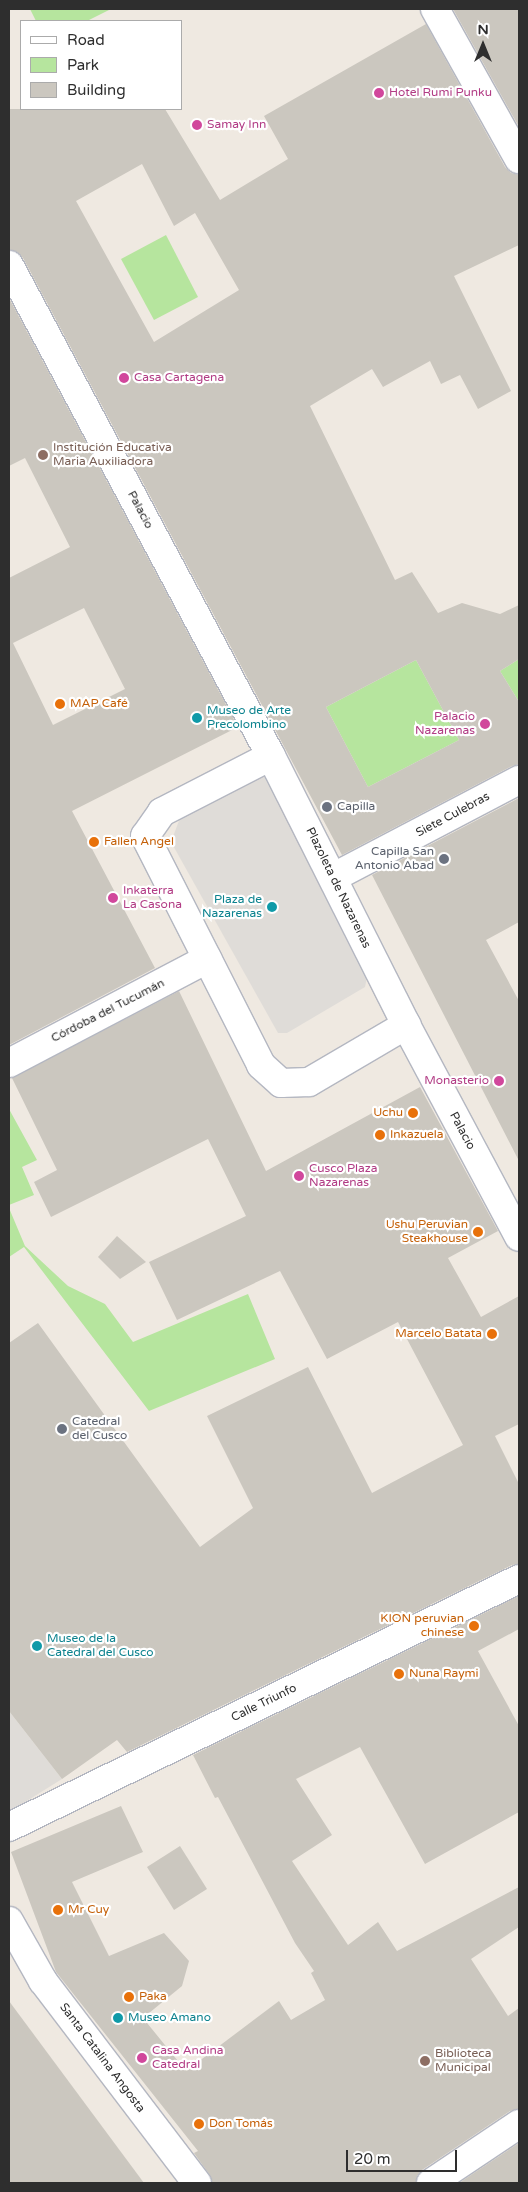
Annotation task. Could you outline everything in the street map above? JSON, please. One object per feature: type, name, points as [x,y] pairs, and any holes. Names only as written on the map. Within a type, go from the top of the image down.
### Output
[{"type":"street","points":[[435,9],[519,160]]},
{"type":"street","name":"Palacio","points":[[9,265],[271,756]]},
{"type":"street","points":[[271,756],[162,812],[145,836],[262,1065],[281,1083],[309,1082],[406,1025]]},
{"type":"street","name":"Plazoleta de Nazarenas","points":[[271,756],[334,878],[406,1025]]},
{"type":"street","name":"Siete Culebras","points":[[334,878],[519,780]]},
{"type":"street","name":"Córdoba del Tucumán","points":[[9,1063],[207,959]]},
{"type":"street","name":"Palacio","points":[[406,1025],[519,1237]]},
{"type":"street","name":"Calle Triunfo","points":[[9,1827],[519,1579]]},
{"type":"street","name":"Santa Catalina Angosta","points":[[12,1934],[43,1981],[197,2183]]},
{"type":"street","points":[[431,2183],[519,2124]]},
{"type":"green space","points":[[30,9],[111,9],[89,20],[36,20]]},
{"type":"green space","points":[[166,235],[198,297],[154,320],[121,259]]},
{"type":"green space","points":[[519,659],[519,702],[500,671]]},
{"type":"green space","points":[[416,660],[459,740],[368,787],[326,707]]},
{"type":"green space","points":[[9,1109],[37,1160],[22,1167],[34,1195],[9,1205]]},
{"type":"green space","points":[[9,1208],[25,1246],[68,1286],[105,1304],[133,1342],[248,1294],[275,1359],[149,1411],[24,1247],[9,1257]]},
{"type":"shaded area","name":"Plaza de Nazarenas","points":[[260,775],[271,776],[368,972],[365,987],[287,1033],[278,1033],[171,842],[180,818]]},
{"type":"shaded area","points":[[9,1711],[62,1779],[9,1812]]},
{"type":"building","points":[[453,9],[519,9],[519,127]]},
{"type":"building","points":[[426,24],[505,167],[511,173],[519,175],[519,245],[454,276],[511,391],[478,409],[460,375],[441,384],[430,361],[383,387],[372,369],[310,406],[395,580],[412,572],[438,613],[462,603],[500,614],[519,605],[519,659],[500,671],[519,702],[519,764],[342,855],[23,258],[17,252],[9,250],[9,109],[166,110],[220,200],[288,159],[264,116]],"holes":[[[142,164],[174,226],[195,213],[239,290],[154,342],[76,201]],[[416,660],[459,740],[368,787],[326,707]]]},
{"type":"building","points":[[9,298],[238,727],[72,811],[155,968],[9,1045],[9,578],[70,547],[25,458],[9,466]],"holes":[[[84,608],[125,689],[53,725],[13,643]]]},
{"type":"building","name":"Monasterio","points":[[519,798],[519,922],[486,940],[519,1001],[519,1161],[372,875]]},
{"type":"building","points":[[179,991],[266,1171],[420,1087],[498,1231],[448,1258],[481,1317],[519,1296],[519,1424],[495,1436],[519,1484],[519,1564],[512,1565],[127,1752],[117,1740],[62,1779],[9,1711],[9,1343],[38,1323],[200,1547],[253,1508],[207,1416],[308,1367],[372,1493],[463,1445],[398,1322],[327,1359],[280,1271],[177,1320],[149,1262],[246,1216],[208,1139],[51,1217],[34,1182],[57,1170],[12,1078]]},
{"type":"building","points":[[117,1236],[146,1262],[120,1279],[98,1257]]},
{"type":"building","points":[[519,1596],[519,1629],[478,1651],[519,1726],[519,1812],[425,1864],[360,1747],[296,1779],[332,1835],[292,1861],[348,1945],[378,1922],[397,1951],[519,1887],[519,1927],[471,1959],[508,2016],[519,2008],[519,2109],[510,2111],[422,2170],[417,2176],[416,2183],[212,2183],[209,2174],[194,2153],[198,2151],[56,1972],[11,1852],[121,1806],[143,1852],[72,1882],[109,1956],[164,1933],[189,1961],[182,1986],[143,2018],[186,2071],[279,2001],[291,2020],[325,2000],[311,1973],[314,1971],[295,1943],[218,1797],[215,1798],[193,1755]]},
{"type":"building","points":[[180,1846],[207,1889],[174,1910],[147,1867]]},
{"type":"building","points":[[9,2001],[144,2183],[9,2183]]},
{"type":"building","points":[[519,2143],[519,2183],[459,2183]]},
{"type":"place","name":"Hotel Rumi Punku","points":[[379,93]]},
{"type":"place","name":"Samay Inn","points":[[197,125]]},
{"type":"place","name":"Casa Cartagena","points":[[124,378]]},
{"type":"place","name":"Institución Educativa Maria Auxiliadora","points":[[43,455]]},
{"type":"place","name":"MAP Café","points":[[60,704]]},
{"type":"place","name":"Museo de Arte Precolombino","points":[[197,718]]},
{"type":"place","name":"Palacio Nazarenas","points":[[485,724]]},
{"type":"place","name":"Capilla","points":[[327,807]]},
{"type":"place","name":"Fallen Angel","points":[[94,842]]},
{"type":"place","name":"Capilla San Antonio Abad","points":[[444,859]]},
{"type":"place","name":"Inkaterra La Casona","points":[[113,898]]},
{"type":"place","name":"Plaza de Nazarenas","points":[[272,907]]},
{"type":"place","name":"Monasterio","points":[[499,1081]]},
{"type":"place","name":"Uchu","points":[[413,1113]]},
{"type":"place","name":"Inkazuela","points":[[380,1135]]},
{"type":"place","name":"Cusco Plaza Nazarenas","points":[[299,1176]]},
{"type":"place","name":"Ushu Peruvian Steakhouse","points":[[478,1232]]},
{"type":"place","name":"Marcelo Batata","points":[[492,1334]]},
{"type":"place","name":"Catedral del Cusco","points":[[62,1429]]},
{"type":"place","name":"KION peruvian chinese","points":[[474,1626]]},
{"type":"place","name":"Museo de la Catedral del Cusco","points":[[37,1646]]},
{"type":"place","name":"Nuna Raymi","points":[[399,1674]]},
{"type":"place","name":"Mr Cuy","points":[[58,1910]]},
{"type":"place","name":"Paka","points":[[129,1997]]},
{"type":"place","name":"Museo Amano","points":[[118,2018]]},
{"type":"place","name":"Casa Andina Catedral","points":[[142,2058]]},
{"type":"place","name":"Biblioteca Municipal","points":[[425,2061]]},
{"type":"place","name":"Don Tomás","points":[[199,2124]]}]
